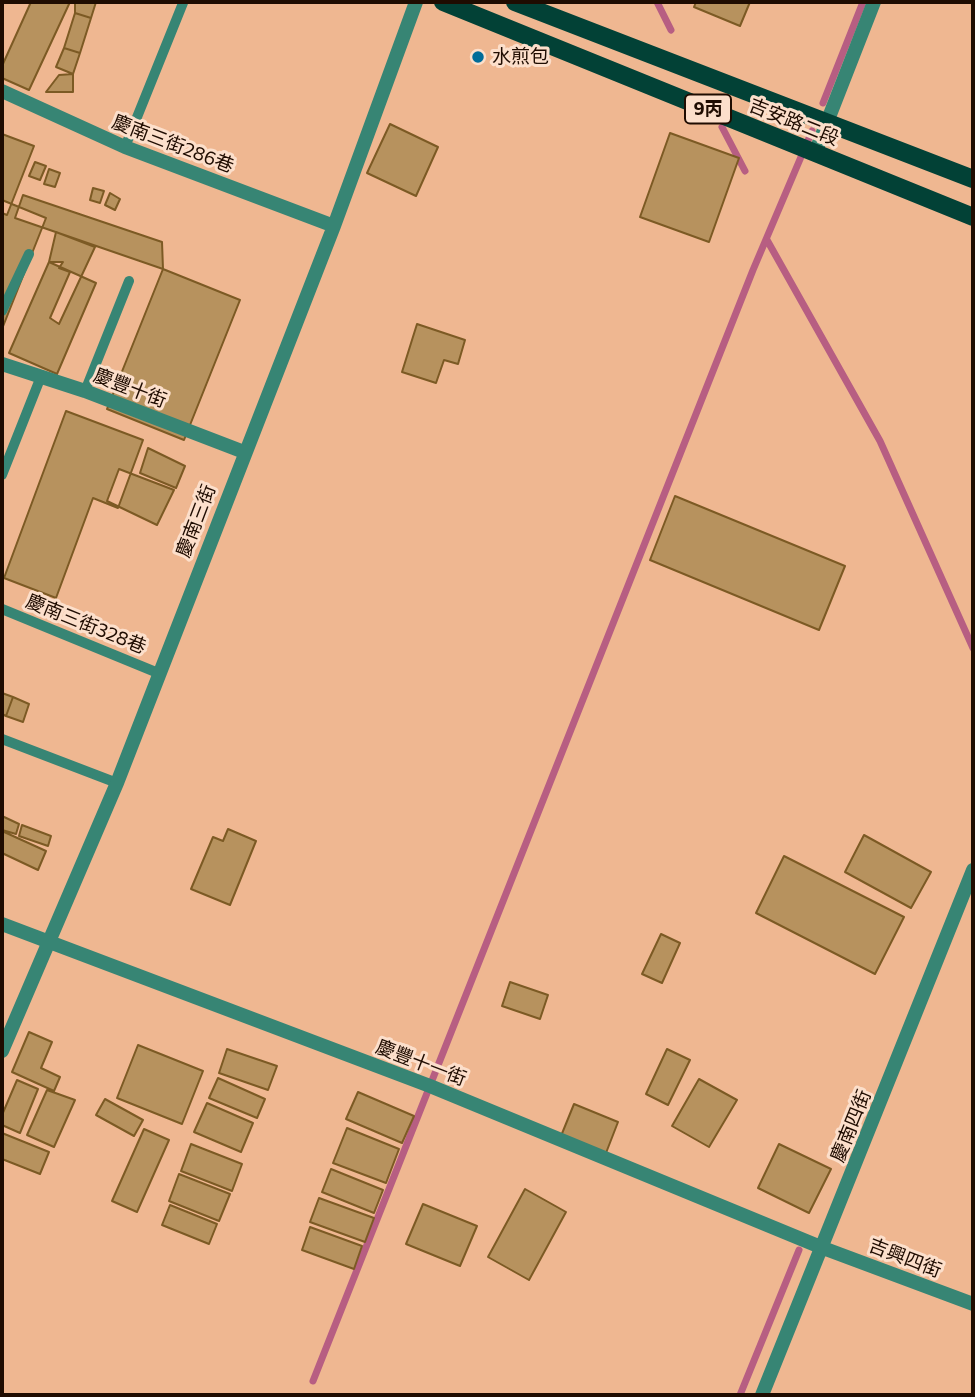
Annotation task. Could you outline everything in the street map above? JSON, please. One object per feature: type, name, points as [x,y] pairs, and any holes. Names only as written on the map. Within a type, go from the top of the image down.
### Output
[{"type":"main road","name":"吉安路二段","points":[[443,2],[973,217]]},
{"type":"main road","name":"吉安路二段","points":[[515,2],[973,179]]},
{"type":"street","name":"慶南三街","points":[[2,1051],[46,942],[117,783],[334,226],[416,2]]},
{"type":"street","points":[[815,153],[874,2]]},
{"type":"street","name":"慶南三街286巷","points":[[2,91],[125,147],[334,226]]},
{"type":"street","name":"慶豐十街","points":[[2,364],[40,379],[85,391],[244,452]]},
{"type":"street","name":"慶南四街","points":[[762,1395],[973,870]]},
{"type":"street","name":"慶豐十一街","points":[[2,924],[430,1086],[823,1248]]},
{"type":"street","name":"吉興四街","points":[[823,1248],[973,1304]]},
{"type":"lane","points":[[125,147],[183,3]]},
{"type":"lane","points":[[2,311],[29,254]]},
{"type":"lane","points":[[85,391],[129,281]]},
{"type":"lane","points":[[2,475],[40,379]]},
{"type":"lane","name":"慶南三街328巷","points":[[2,609],[158,673]]},
{"type":"lane","points":[[2,739],[117,783]]},
{"type":"building","points":[[31,2],[70,2],[29,90],[2,78],[2,66]]},
{"type":"building","points":[[75,2],[96,2],[91,18],[75,13]]},
{"type":"building","points":[[696,2],[750,2],[740,26],[694,7]]},
{"type":"building","points":[[75,13],[91,18],[80,53],[64,48]]},
{"type":"building","points":[[64,48],[80,53],[73,74],[56,67]]},
{"type":"building","points":[[73,74],[73,92],[46,92],[59,75]]},
{"type":"building","points":[[390,124],[438,147],[416,196],[367,173]]},
{"type":"building","points":[[670,133],[739,158],[709,242],[640,217]]},
{"type":"building","points":[[2,134],[34,146],[7,215],[2,213]]},
{"type":"building","points":[[35,162],[46,166],[40,180],[29,176]]},
{"type":"building","points":[[49,169],[60,173],[55,187],[44,184]]},
{"type":"building","points":[[93,188],[104,191],[100,203],[90,200]]},
{"type":"building","points":[[110,193],[120,199],[115,210],[105,205]]},
{"type":"building","points":[[23,195],[162,242],[163,269],[15,218]]},
{"type":"building","points":[[2,200],[46,218],[2,329]]},
{"type":"building","points":[[56,232],[95,247],[59,324],[50,318],[70,272],[59,268],[63,262],[49,262]]},
{"type":"building","points":[[49,262],[96,283],[57,374],[9,353]]},
{"type":"building","points":[[163,269],[240,300],[184,440],[107,409]]},
{"type":"building","points":[[417,324],[465,340],[458,364],[444,360],[436,383],[402,372]]},
{"type":"building","points":[[66,411],[143,440],[118,508],[93,498],[56,598],[4,578]]},
{"type":"building","points":[[148,448],[185,466],[176,488],[140,473]]},
{"type":"building","points":[[119,469],[174,490],[157,525],[107,501]]},
{"type":"building","points":[[675,496],[845,566],[819,630],[650,560]]},
{"type":"building","points":[[2,693],[13,697],[6,716],[2,714]]},
{"type":"building","points":[[13,697],[29,704],[23,722],[6,716]]},
{"type":"building","points":[[2,816],[19,824],[16,834],[2,830]]},
{"type":"building","points":[[22,825],[51,836],[48,846],[19,836]]},
{"type":"building","points":[[228,829],[256,841],[230,905],[191,889],[213,837],[223,841]]},
{"type":"building","points":[[2,831],[46,851],[38,870],[2,853]]},
{"type":"building","points":[[864,835],[931,872],[911,908],[845,872]]},
{"type":"building","points":[[784,856],[904,917],[875,974],[756,913]]},
{"type":"building","points":[[661,934],[680,943],[662,983],[642,974]]},
{"type":"building","points":[[510,982],[548,995],[540,1019],[502,1006]]},
{"type":"building","points":[[29,1032],[52,1042],[41,1068],[60,1077],[54,1091],[12,1072]]},
{"type":"building","points":[[138,1045],[203,1071],[182,1124],[117,1098]]},
{"type":"building","points":[[227,1049],[277,1066],[268,1090],[219,1073]]},
{"type":"building","points":[[667,1049],[690,1060],[668,1105],[646,1094]]},
{"type":"building","points":[[218,1078],[265,1099],[257,1118],[209,1098]]},
{"type":"building","points":[[699,1079],[737,1100],[709,1147],[672,1126]]},
{"type":"building","points":[[17,1080],[38,1089],[20,1133],[2,1125],[2,1115]]},
{"type":"building","points":[[47,1090],[75,1100],[54,1147],[27,1135]]},
{"type":"building","points":[[358,1092],[414,1116],[402,1143],[346,1119]]},
{"type":"building","points":[[105,1099],[143,1120],[134,1136],[96,1115]]},
{"type":"building","points":[[207,1103],[253,1123],[241,1152],[194,1132]]},
{"type":"building","points":[[574,1104],[618,1122],[606,1153],[561,1136]]},
{"type":"building","points":[[347,1128],[399,1149],[386,1183],[333,1163]]},
{"type":"building","points":[[144,1129],[169,1140],[137,1212],[112,1201]]},
{"type":"building","points":[[2,1133],[49,1152],[40,1174],[2,1159]]},
{"type":"building","points":[[191,1144],[242,1164],[232,1191],[181,1171]]},
{"type":"building","points":[[779,1144],[831,1169],[809,1213],[758,1188]]},
{"type":"building","points":[[331,1169],[383,1190],[374,1213],[322,1192]]},
{"type":"building","points":[[179,1174],[230,1194],[219,1221],[169,1201]]},
{"type":"building","points":[[525,1189],[566,1212],[529,1280],[488,1257]]},
{"type":"building","points":[[319,1198],[374,1218],[365,1242],[310,1222]]},
{"type":"building","points":[[423,1204],[477,1226],[460,1266],[406,1244]]},
{"type":"building","points":[[170,1205],[217,1224],[209,1244],[162,1225]]},
{"type":"building","points":[[310,1227],[362,1246],[354,1269],[302,1250]]},
{"type":"waterway","points":[[657,2],[671,30]]},
{"type":"waterway","points":[[823,103],[863,2]]},
{"type":"waterway","points":[[722,127],[745,171]]},
{"type":"waterway","points":[[313,1381],[753,270],[812,131]]},
{"type":"waterway","points":[[767,240],[880,441],[973,648]]},
{"type":"waterway","points":[[740,1395],[799,1250]]},
{"type":"place","name":"水煎包","points":[[478,57]]}]
